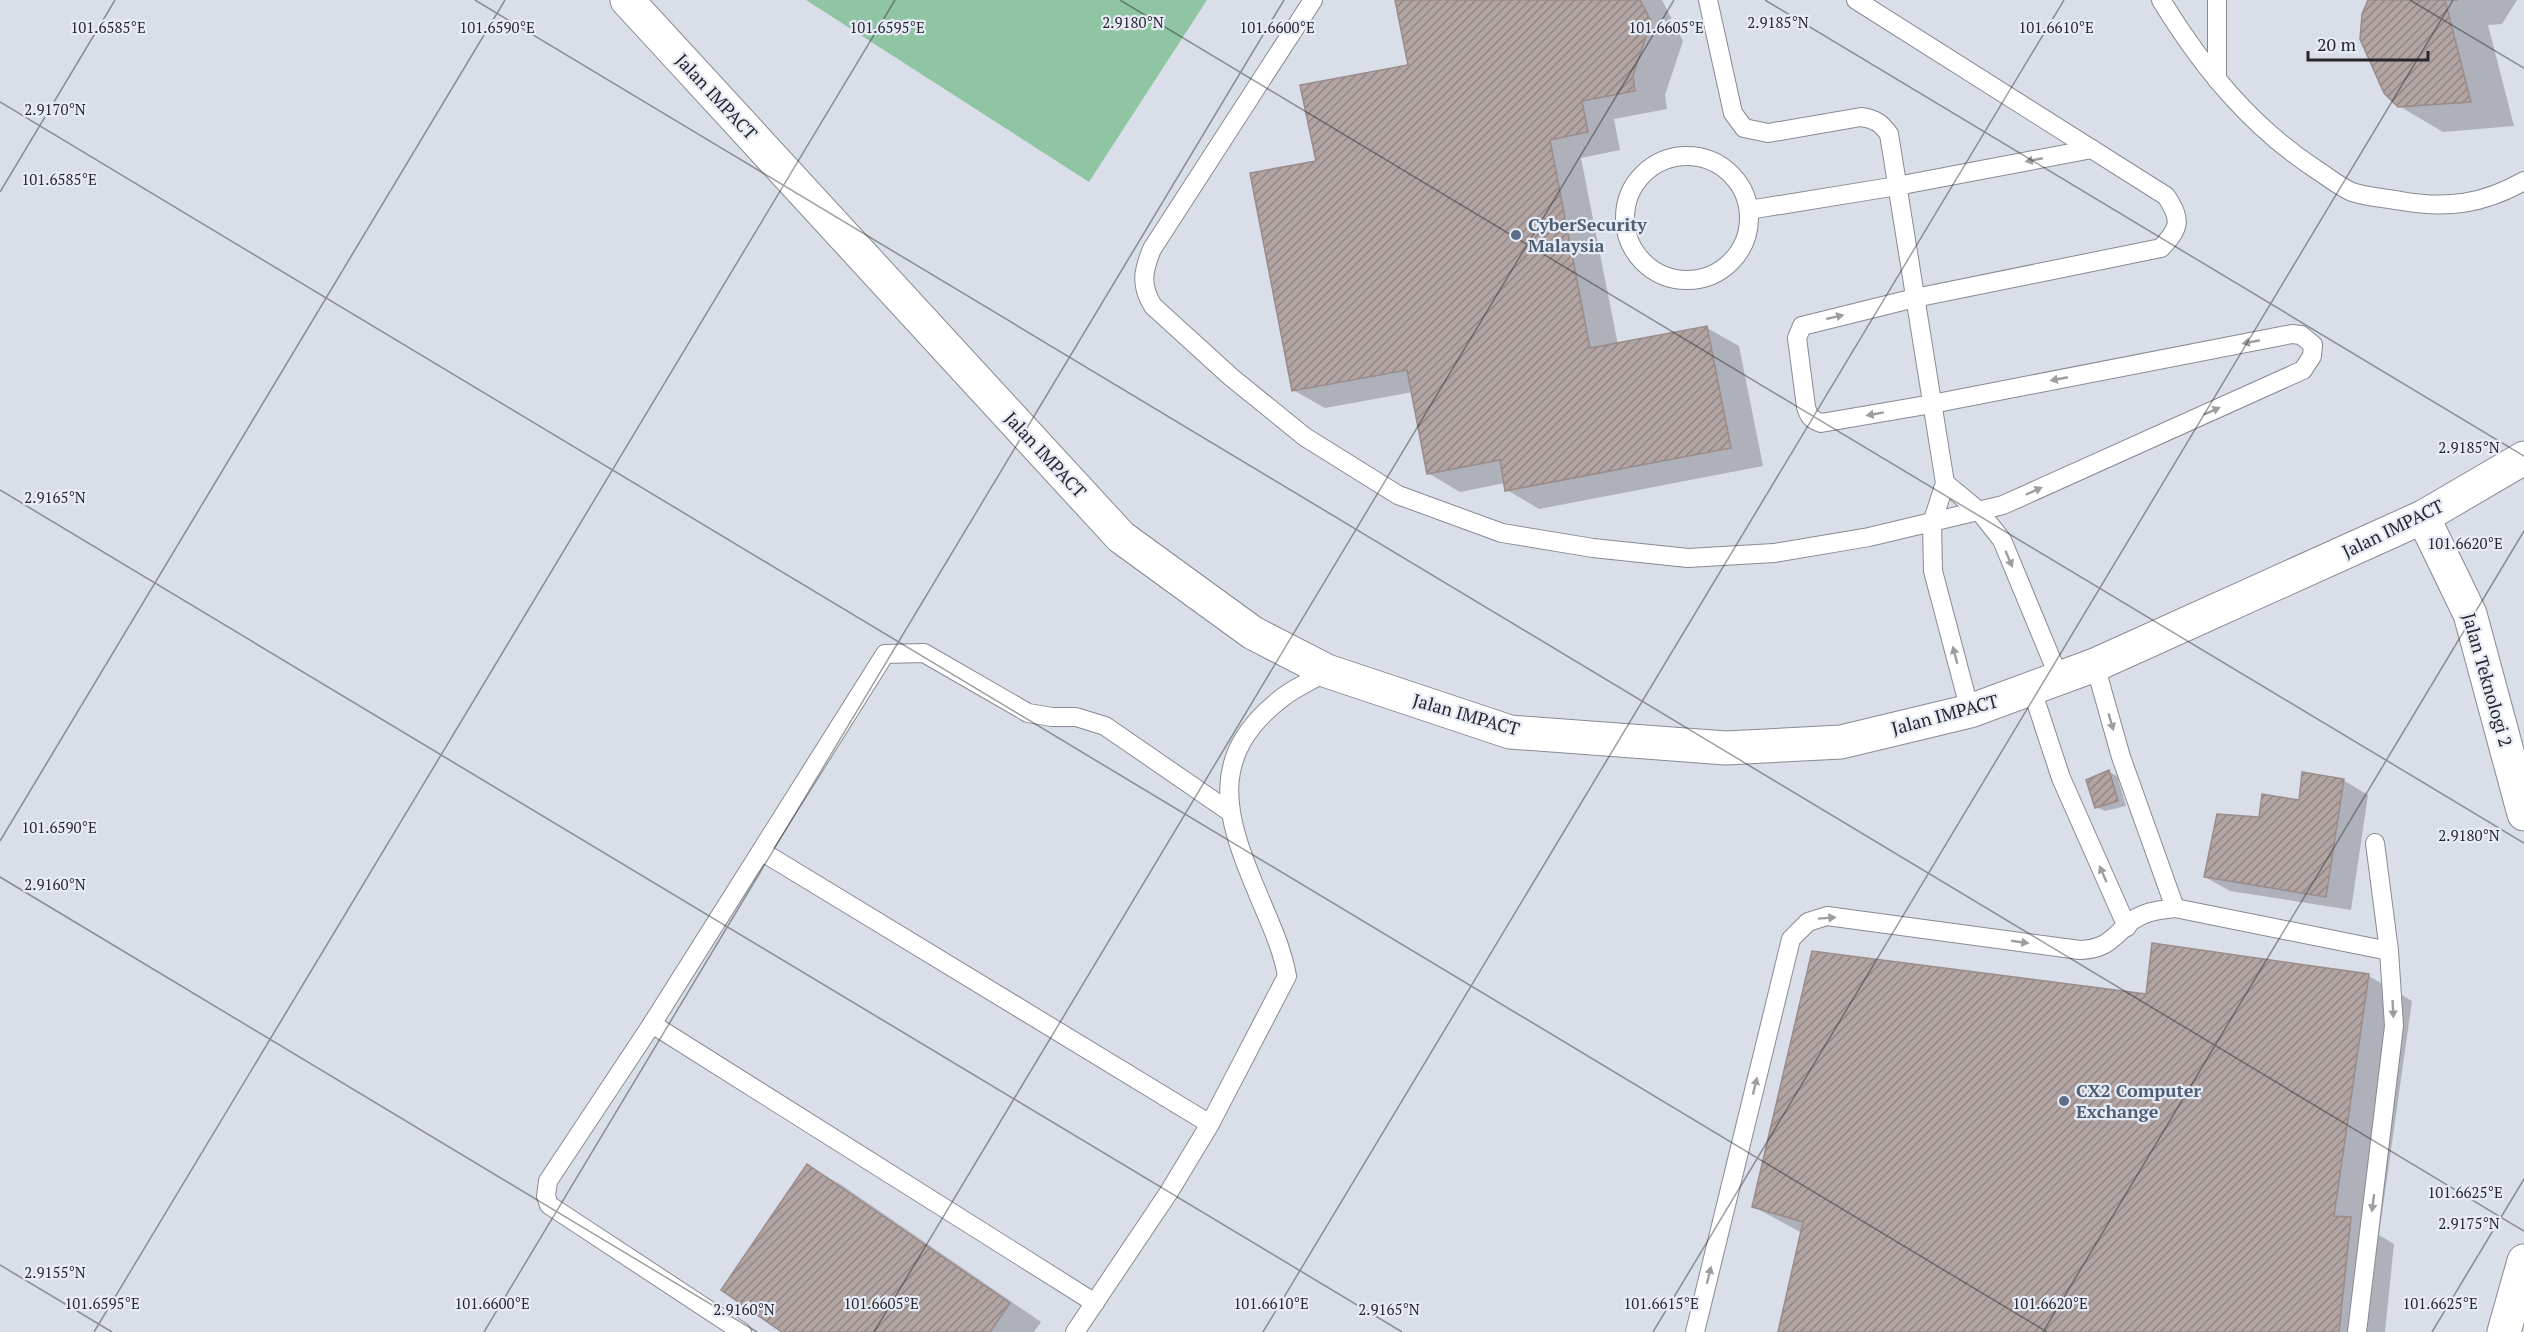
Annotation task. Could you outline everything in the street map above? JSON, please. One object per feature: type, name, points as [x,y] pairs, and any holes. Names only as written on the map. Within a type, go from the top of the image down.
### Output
[{"type":"street","name":"Jalan IMPACT","points":[[627,0],[1120,537],[1253,633],[1327,671],[1510,732],[1726,748],[1841,742],[1970,711],[2046,685],[2095,665],[2423,517],[2524,458]]},
{"type":"street","name":"Jalan Teknologi 2","points":[[2423,517],[2470,614],[2524,814]]},
{"type":"street","points":[[2504,1332],[2524,1261]]},
{"type":"lane","points":[[1313,0],[1152,249],[1145,267],[1145,293],[1153,306],[1231,377],[1305,437],[1398,495],[1502,532],[1593,548],[1688,558],[1774,553],[1932,523],[2003,505],[2303,370],[2312,356],[2313,345],[2301,335],[2292,334],[1932,404],[1821,423],[1808,416],[1797,338],[1802,326],[1915,298],[2161,249],[2173,235],[2178,224],[2174,209],[2166,196],[1856,0]]},
{"type":"lane","points":[[1708,0],[1732,113],[1744,128],[1768,133],[1861,117],[1872,118],[1889,134],[1946,483],[1932,523],[1933,571],[1970,711]]},
{"type":"lane","points":[[2161,0],[2217,80],[2252,119],[2297,157],[2351,191],[2426,206],[2457,205],[2498,196],[2524,181]]},
{"type":"lane","points":[[2217,0],[2217,80]]},
{"type":"lane","points":[[1749,210],[1897,186],[2092,149]]},
{"type":"lane","points":[[1678,157],[1707,160],[1732,175],[1743,191],[1749,210],[1748,229],[1742,248],[1730,263],[1715,274],[1696,280],[1677,280],[1650,268],[1631,246],[1625,227],[1626,208],[1632,190],[1644,174],[1659,163],[1678,157]]},
{"type":"lane","points":[[1946,483],[1979,511],[2002,540],[2046,685],[2061,778],[2127,927]]},
{"type":"lane","points":[[742,1332],[549,1205],[546,1196],[548,1181],[652,1024],[885,654],[908,651],[924,653],[1028,712],[1052,717],[1076,717],[1106,726],[1230,812]]},
{"type":"lane","points":[[2095,665],[2121,757],[2175,908]]},
{"type":"lane","points":[[1075,1332],[1169,1192],[1210,1124],[1287,976],[1283,955],[1243,858],[1230,812],[1229,773],[1241,741],[1284,696],[1327,671]]},
{"type":"lane","points":[[2357,1332],[2394,1026],[2389,951],[2375,843]]},
{"type":"lane","points":[[761,851],[1210,1124]]},
{"type":"lane","points":[[1695,1332],[1791,939],[1808,922],[1827,916],[2080,950],[2096,950],[2114,940],[2134,920],[2153,910],[2175,908],[2389,951]]},
{"type":"lane","points":[[652,1024],[1095,1303]]},
{"type":"green space","points":[[806,0],[1207,0],[1089,182]]},
{"type":"building","points":[[1395,0],[1640,0],[1651,21],[1633,76],[1635,91],[1582,101],[1588,132],[1550,140],[1590,348],[1707,326],[1731,448],[1505,491],[1500,460],[1427,474],[1407,370],[1292,391],[1250,173],[1316,161],[1300,85],[1408,65]]},
{"type":"building","points":[[2368,0],[2445,0],[2471,102],[2398,107],[2384,93],[2360,39],[2362,14]]},
{"type":"building","points":[[2109,770],[2118,801],[2095,808],[2086,780]]},
{"type":"building","points":[[2302,772],[2344,779],[2326,897],[2204,877],[2217,814],[2259,817],[2262,794],[2299,800]]},
{"type":"building","name":"CX2 Computer Exchange","points":[[2152,943],[2369,974],[2334,1216],[2351,1217],[2339,1332],[1778,1332],[1803,1222],[1752,1207],[1812,951],[2146,994]]},
{"type":"building","points":[[807,1164],[1010,1303],[990,1332],[782,1332],[721,1290]]},
{"type":"place","name":"CyberSecurity Malaysia","points":[[1516,235]]},
{"type":"place","name":"CX2 Computer Exchange","points":[[2064,1101]]}]
